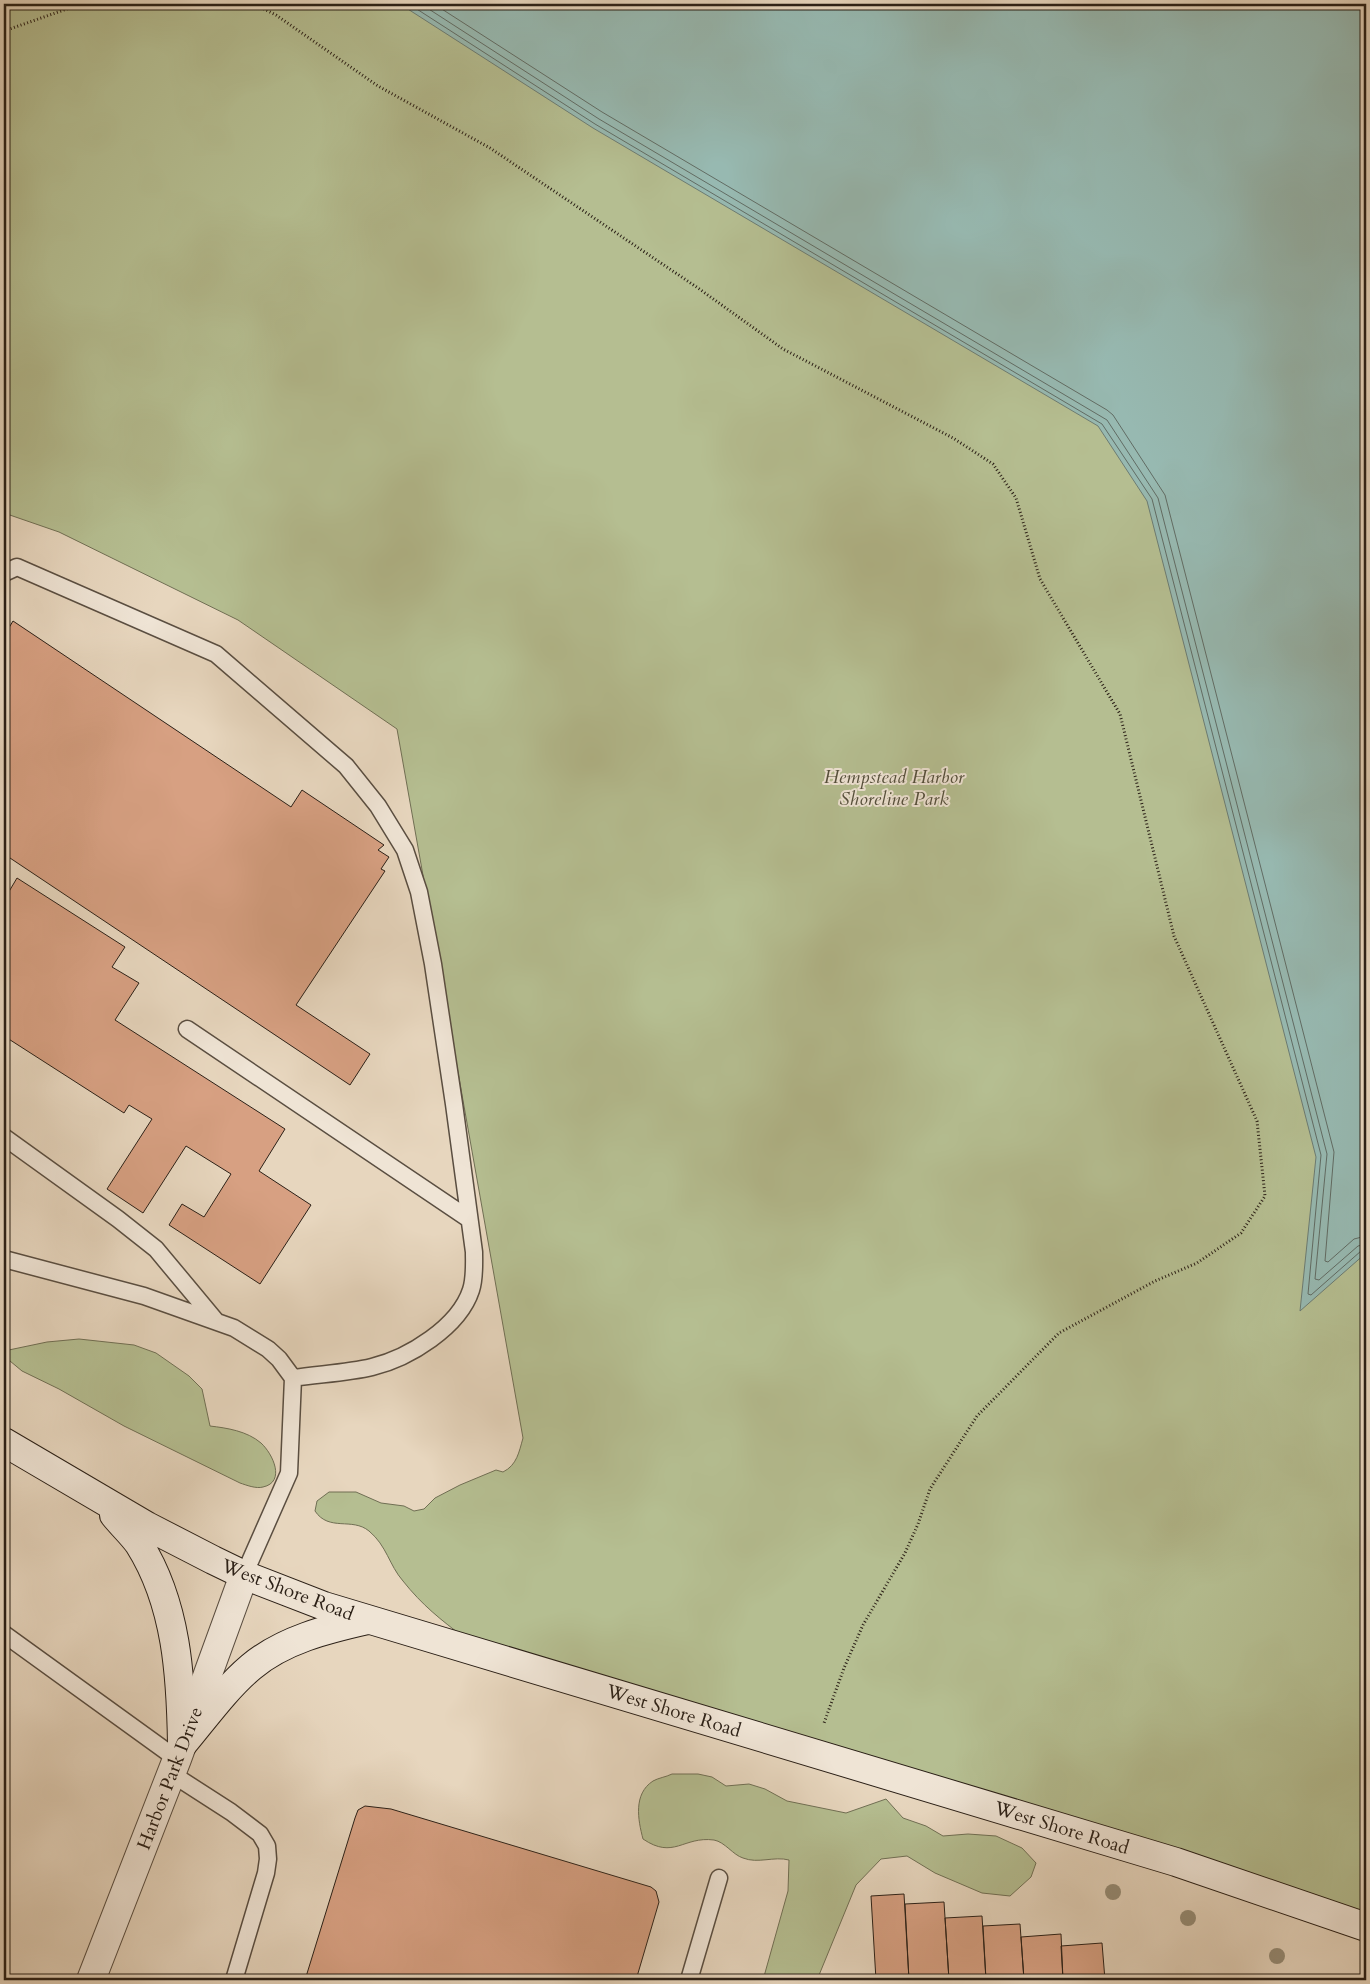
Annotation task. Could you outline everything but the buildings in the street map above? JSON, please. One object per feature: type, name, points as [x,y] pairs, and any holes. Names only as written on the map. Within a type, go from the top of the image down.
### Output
[{"type":"main road","name":"West Shore Road","points":[[4,1442],[147,1526],[244,1576],[324,1606],[1176,1862],[1366,1927]]},
{"type":"main road","points":[[100,1499],[139,1544],[158,1582],[173,1628],[181,1688],[177,1759]]},
{"type":"main road","name":"Harbor Park Drive","points":[[91,1980],[177,1759],[244,1576]]},
{"type":"main road","points":[[177,1759],[228,1690],[251,1666],[301,1639],[329,1628],[370,1620]]},
{"type":"lane","points":[[4,572],[17,567],[216,654],[346,766],[378,806],[405,850],[419,892],[437,992],[469,1219],[474,1271],[471,1289],[459,1311],[444,1328],[426,1342],[402,1356],[373,1367],[293,1378]]},
{"type":"lane","points":[[187,1029],[469,1219]]},
{"type":"lane","points":[[4,1137],[118,1219],[156,1249],[216,1322]]},
{"type":"lane","points":[[4,1259],[144,1296],[216,1322],[248,1335],[279,1359],[293,1378],[289,1474],[244,1576]]},
{"type":"lane","points":[[4,1634],[177,1759],[231,1812],[260,1834],[267,1846],[266,1873],[234,1980]]},
{"type":"lane","points":[[689,1980],[719,1878]]},
{"type":"path","points":[[4,31],[81,4]]},
{"type":"path","points":[[254,4],[276,15],[378,86],[490,148],[698,288],[783,349],[953,438],[993,464],[1016,498],[1040,579],[1120,714],[1174,936],[1257,1120],[1265,1196],[1241,1233],[1197,1263],[1154,1281],[1059,1333],[977,1416],[930,1489],[918,1524],[905,1553],[863,1626],[824,1723]]},
{"type":"green space","name":"Hempstead Harbor Shoreline Park","points":[[4,4],[970,4],[1366,188],[1366,1927],[465,1638],[417,1598],[398,1575],[380,1543],[369,1531],[355,1525],[327,1521],[315,1511],[317,1501],[329,1492],[356,1492],[381,1503],[404,1506],[414,1511],[424,1509],[435,1498],[460,1485],[496,1470],[503,1472],[508,1469],[517,1458],[523,1438],[397,729],[238,620],[59,532],[4,513]]},
{"type":"green space","points":[[79,1339],[134,1345],[156,1353],[189,1376],[202,1389],[210,1426],[243,1433],[261,1443],[273,1460],[276,1474],[274,1480],[263,1487],[240,1483],[124,1426],[59,1389],[22,1371],[4,1356],[4,1351],[47,1342]]},
{"type":"green space","points":[[672,1774],[698,1774],[712,1777],[726,1786],[749,1784],[765,1789],[787,1801],[846,1813],[886,1799],[903,1818],[926,1826],[943,1836],[968,1834],[996,1836],[1022,1848],[1036,1863],[1031,1877],[1010,1896],[982,1893],[935,1873],[907,1856],[881,1859],[856,1885],[817,1980],[763,1980],[788,1891],[789,1860],[749,1860],[714,1840],[694,1841],[678,1846],[663,1847],[643,1839],[639,1816],[642,1793],[653,1781]]},
{"type":"water","points":[[400,4],[1366,4],[1366,1253],[1300,1311],[1316,1157],[1147,501],[1098,426],[593,128]]}]
